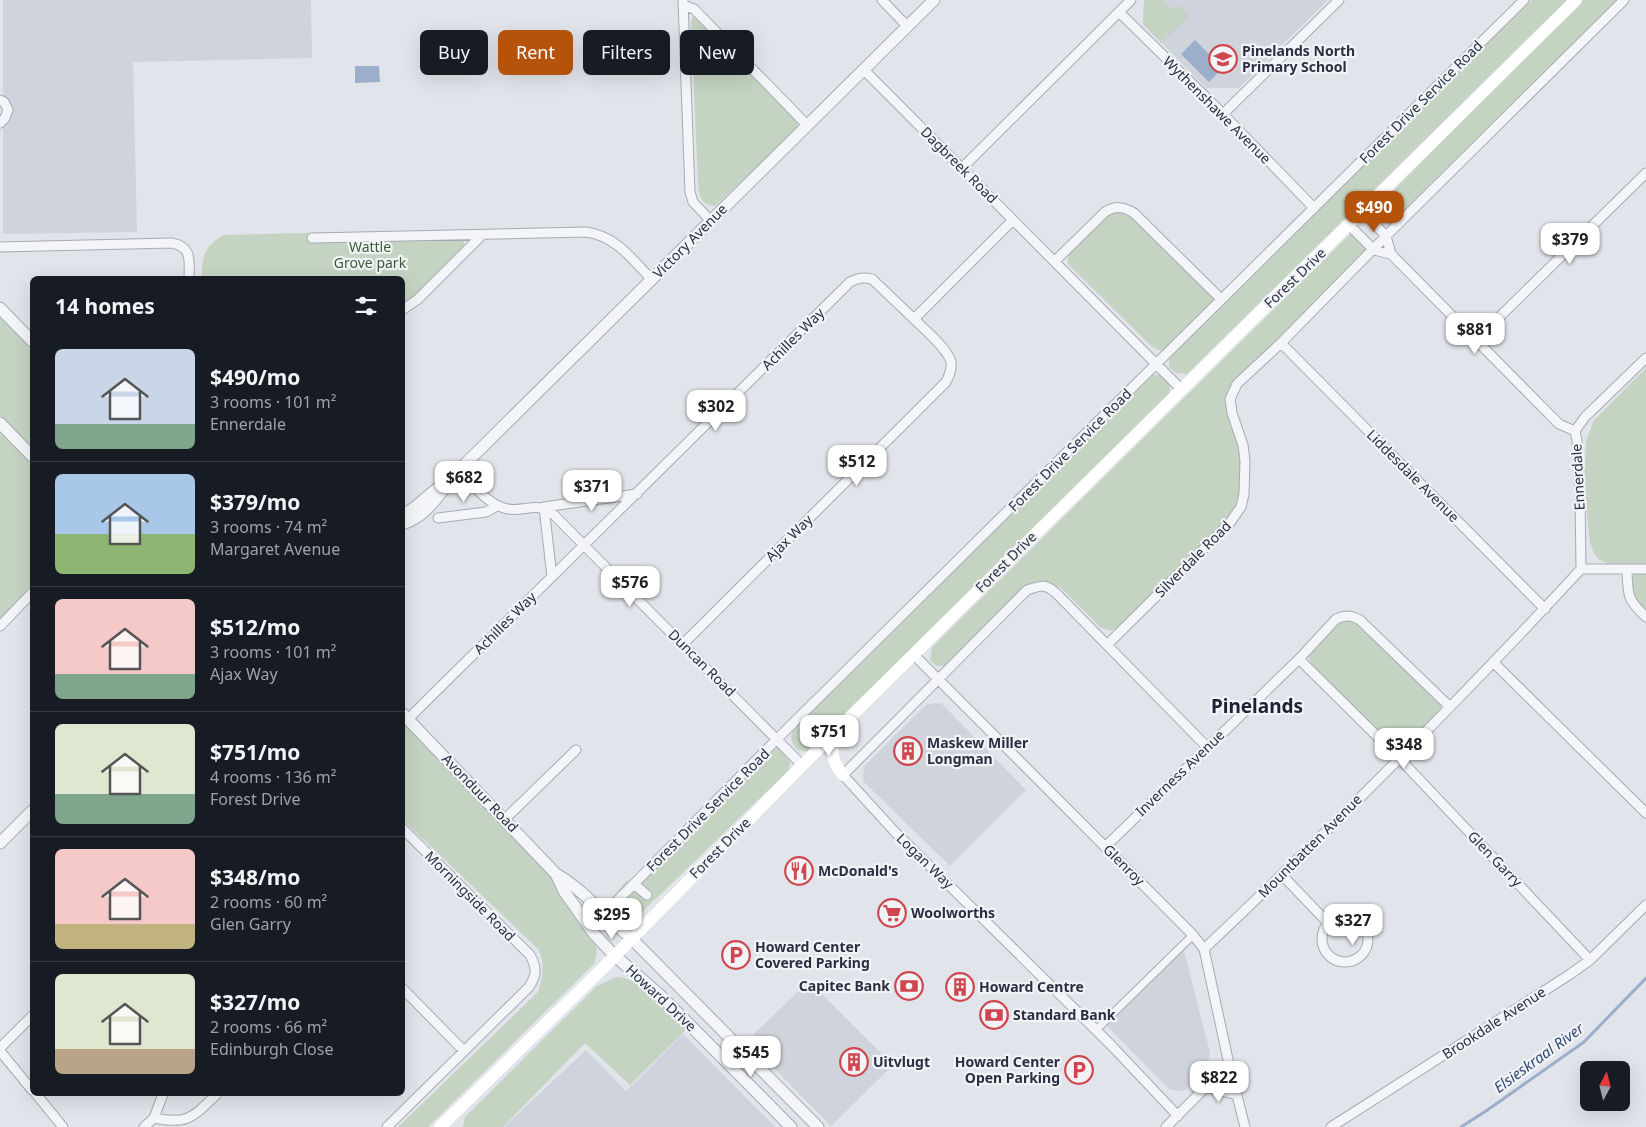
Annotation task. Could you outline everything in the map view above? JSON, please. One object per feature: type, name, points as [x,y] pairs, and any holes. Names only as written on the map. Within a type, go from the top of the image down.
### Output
[{"type":"main road","name":"Forest Drive","points":[[445,1126],[913,654],[1576,0]]},
{"type":"main road","points":[[836,731],[832,758],[842,775]]},
{"type":"street","points":[[882,0],[908,26]]},
{"type":"street","name":"Victory Avenue","points":[[405,523],[418,517],[427,510],[459,470],[934,0]]},
{"type":"street","points":[[962,168],[1131,0]]},
{"type":"street","points":[[1223,114],[1339,0]]},
{"type":"street","name":"Forest Drive Service Road","points":[[617,902],[778,739],[1524,0]]},
{"type":"street","points":[[1281,343],[1624,0]]},
{"type":"street","points":[[683,2],[694,9],[807,125]]},
{"type":"street","points":[[683,2],[690,192],[693,202],[711,221]]},
{"type":"street","name":"Wythenshawe Avenue","points":[[1120,12],[1314,208]]},
{"type":"street","name":"Dagbreek Road","points":[[864,70],[1181,389]]},
{"type":"street","points":[[0,100],[4,102],[8,110],[5,118],[0,123]]},
{"type":"street","points":[[1477,340],[1646,173]]},
{"type":"street","points":[[1055,261],[1105,212],[1112,208],[1127,209],[1134,213],[1221,299]]},
{"type":"street","name":"Ennerdale","points":[[1362,211],[1386,236],[1391,254],[1559,424],[1575,431],[1580,494],[1582,570]]},
{"type":"street","points":[[914,319],[1013,220]]},
{"type":"street","points":[[1349,225],[1374,250],[1391,254]]},
{"type":"street","points":[[312,238],[599,233],[610,238],[652,280]]},
{"type":"street","points":[[405,308],[417,300],[482,235]]},
{"type":"street","points":[[0,247],[180,245],[186,249],[189,256],[189,276]]},
{"type":"street","name":"Achilles Way","points":[[405,716],[552,577],[850,282],[857,278],[872,279],[914,319]]},
{"type":"street","points":[[0,308],[30,339]]},
{"type":"street","name":"Ajax Way","points":[[683,644],[946,382],[950,373],[951,363],[948,354],[914,319]]},
{"type":"street","name":"Silverdale Road","points":[[1107,645],[1229,524],[1241,507],[1244,494],[1245,461],[1243,445],[1232,413],[1230,398],[1237,384],[1281,343]]},
{"type":"street","name":"Liddesdale Avenue","points":[[1281,343],[1545,609]]},
{"type":"street","points":[[1575,431],[1585,417],[1646,358]]},
{"type":"street","points":[[0,423],[30,454]]},
{"type":"street","points":[[459,470],[497,506],[512,509],[544,508],[637,494]]},
{"type":"street","name":"Victory Avenue","points":[[405,513],[418,506],[436,489],[447,483]]},
{"type":"street","points":[[438,518],[486,512],[497,506]]},
{"type":"street","points":[[544,508],[552,577]]},
{"type":"street","name":"Duncan Road","points":[[544,508],[553,514],[802,765]]},
{"type":"street","points":[[1582,570],[1626,571],[1646,569]]},
{"type":"street","name":"Mountbatten Avenue","points":[[1204,949],[1282,875],[1399,758],[1582,570]]},
{"type":"street","points":[[1626,571],[1628,593],[1632,604],[1646,617]]},
{"type":"street","points":[[842,775],[1027,590],[1044,585],[1052,589],[1206,747]]},
{"type":"street","points":[[0,626],[30,595]]},
{"type":"street","name":"Inverness Avenue","points":[[1105,847],[1206,747],[1299,659],[1336,619],[1344,615],[1353,615],[1360,620],[1449,706]]},
{"type":"street","name":"Glenroy","points":[[913,654],[1193,935],[1204,949],[1229,1064],[1246,1127]]},
{"type":"street","points":[[1299,659],[1399,758]]},
{"type":"street","points":[[1493,662],[1646,812]]},
{"type":"street","name":"Avonduur Road","points":[[405,716],[505,818],[556,874],[564,891],[594,935],[614,955]]},
{"type":"street","points":[[505,818],[576,750]]},
{"type":"street","name":"Glen Garry","points":[[1399,758],[1590,960]]},
{"type":"street","name":"Logan Way","points":[[842,775],[895,832],[1111,1045],[1178,1116]]},
{"type":"street","points":[[0,843],[30,813]]},
{"type":"street","name":"Morningside Road","points":[[405,831],[530,955],[536,965],[535,977],[529,987],[464,1051]]},
{"type":"street","name":"Avonduur Road","points":[[556,874],[571,882],[610,921],[631,938]]},
{"type":"street","points":[[1282,875],[1328,923]]},
{"type":"street","points":[[634,884],[647,894]]},
{"type":"street","name":"Brookdale Avenue","points":[[1331,1127],[1569,975],[1590,960],[1646,906]]},
{"type":"street","points":[[1344,916],[1353,917],[1361,922],[1366,928],[1368,937],[1367,947],[1362,955],[1349,962],[1341,962],[1332,958],[1326,952],[1322,941],[1324,930],[1328,923],[1344,916]]},
{"type":"street","points":[[1096,1030],[1193,935]]},
{"type":"street","name":"Howard Drive","points":[[631,938],[818,1127]]},
{"type":"street","name":"Howard Drive","points":[[614,955],[663,998],[791,1127]]},
{"type":"street","points":[[387,1127],[464,1051],[405,991]]},
{"type":"street","points":[[30,1018],[0,1049],[30,1087]]},
{"type":"street","points":[[1166,1127],[1229,1064]]},
{"type":"street","points":[[1206,1087],[1237,1095]]},
{"type":"street","points":[[38,1096],[63,1127]]},
{"type":"street","points":[[144,1127],[154,1118],[163,1096]]},
{"type":"street","points":[[154,1118],[171,1121],[185,1119],[197,1113],[215,1096]]},
{"type":"shaded area","points":[[3,0],[311,0],[312,58],[133,62],[137,232],[3,234]]},
{"type":"shaded area","name":"Pinelands North Primary School","points":[[1144,0],[1328,0],[1239,88],[1206,88],[1143,24]]},
{"type":"shaded area","points":[[941,703],[1026,790],[950,866],[863,781],[864,766],[927,704]]},
{"type":"shaded area","points":[[1183,947],[1210,1053],[1206,1070],[1184,1091],[1170,1090],[1104,1023]]},
{"type":"shaded area","points":[[809,981],[893,1065],[831,1126],[754,1048],[754,1034]]},
{"type":"shaded area","points":[[683,1034],[775,1127],[504,1127],[586,1050],[626,1091]]},
{"type":"green space","points":[[1144,0],[1162,0],[1172,10],[1178,5],[1189,16],[1161,43],[1143,24]]},
{"type":"green space","points":[[1532,0],[1567,0],[1187,374],[1176,373],[1169,367],[1169,357]]},
{"type":"green space","points":[[1583,0],[1619,0],[1393,225],[1383,223],[1377,216],[1378,206]]},
{"type":"green space","points":[[694,15],[697,15],[712,30],[691,30],[691,20]]},
{"type":"green space","points":[[754,74],[798,119],[796,130],[715,206],[707,204],[702,200],[698,189],[693,75]]},
{"type":"green space","points":[[1115,209],[1128,211],[1216,297],[1215,301],[1167,349],[1160,350],[1150,345],[1068,264],[1068,254]]},
{"type":"green space","name":"Wattle Grove park","points":[[391,231],[394,239],[460,239],[464,241],[464,249],[414,298],[405,303],[405,276],[202,276],[202,264],[205,253],[211,244],[223,235]]},
{"type":"green space","points":[[1349,235],[1355,235],[1366,246],[1365,253],[1236,381],[1230,401],[1245,446],[1240,501],[1223,527],[1120,628],[1110,630],[1100,627],[1061,588],[1047,583],[1039,583],[946,666],[936,666],[930,660],[932,647]]},
{"type":"green space","points":[[0,315],[30,346],[30,446],[0,415]]},
{"type":"green space","points":[[1646,368],[1646,565],[1611,565],[1600,560],[1594,554],[1590,542],[1584,487],[1586,441],[1594,420]]},
{"type":"green space","points":[[1152,375],[1162,375],[1170,383],[1169,395],[808,752],[797,750],[792,741],[792,731]]},
{"type":"green space","points":[[0,431],[30,462],[30,588],[0,619]]},
{"type":"green space","points":[[1637,573],[1646,573],[1646,614],[1634,602],[1630,579]]},
{"type":"green space","points":[[1342,620],[1358,622],[1441,702],[1441,711],[1405,745],[1391,745],[1310,663],[1309,656],[1312,650]]},
{"type":"green space","points":[[405,721],[544,868],[594,938],[597,951],[594,964],[428,1127],[398,1127],[538,992],[543,966],[539,950],[405,822]]},
{"type":"green space","points":[[777,748],[780,749],[790,762],[789,770],[637,917],[627,919],[619,917],[605,906],[627,880],[635,889]]},
{"type":"green space","points":[[617,977],[637,983],[646,989],[687,1029],[630,1085],[585,1043],[503,1127],[463,1127],[465,1117],[597,986]]},
{"type":"water","points":[[1195,40],[1223,68],[1209,82],[1181,54]]},
{"type":"water","points":[[355,66],[379,66],[380,82],[355,83]]},
{"type":"waterway","name":"Elsieskraal River","points":[[1461,1127],[1584,1042],[1646,978]]},
{"type":"place","name":"Pinelands North Primary School","points":[[1223,59]]},
{"type":"place","name":"Maskew Miller Longman","points":[[908,751]]},
{"type":"place","name":"McDonald's","points":[[799,871]]},
{"type":"place","name":"Woolworths","points":[[892,913]]},
{"type":"place","name":"Howard Center Covered Parking","points":[[736,955]]},
{"type":"place","name":"Capitec Bank","points":[[909,986]]},
{"type":"place","name":"Howard Centre","points":[[960,987]]},
{"type":"place","name":"Standard Bank","points":[[994,1015]]},
{"type":"place","name":"Uitvlugt","points":[[854,1062]]},
{"type":"place","name":"Howard Center Open Parking","points":[[1079,1070]]},
{"type":"district","name":"Pinelands","points":[[1257,706]]}]
